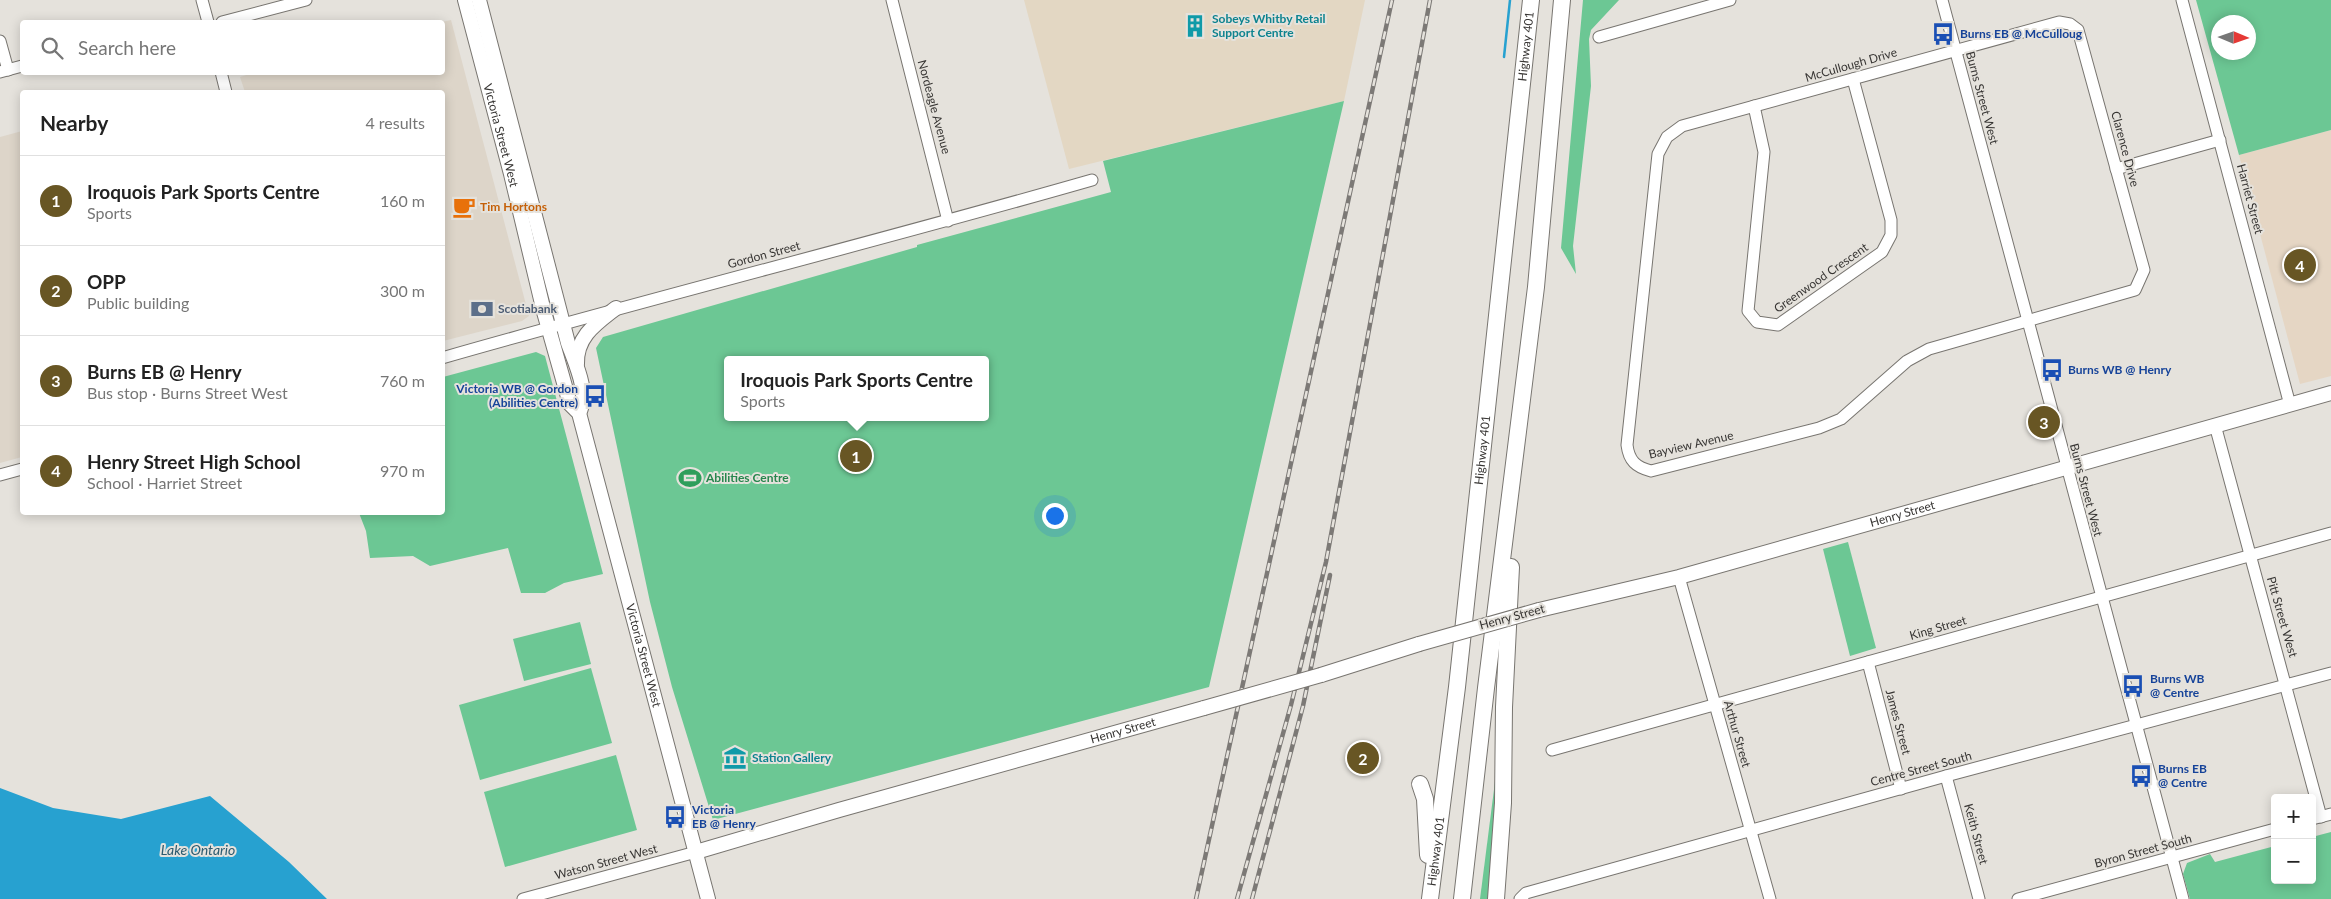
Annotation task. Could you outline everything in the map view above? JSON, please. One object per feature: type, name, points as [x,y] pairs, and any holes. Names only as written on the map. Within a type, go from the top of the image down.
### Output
[{"type":"highway","name":"Highway 401","points":[[1430,898],[1457,687],[1531,0]]},
{"type":"highway","points":[[1496,899],[1503,804],[1504,707],[1514,515],[1562,0]]},
{"type":"highway","points":[[1462,899],[1536,287]]},
{"type":"highway","points":[[1420,784],[1425,799],[1430,898]]},
{"type":"main road","name":"Victoria Street West","points":[[465,0],[549,327],[570,404],[579,413],[708,899]]},
{"type":"main road","name":"Victoria Street West","points":[[478,0],[563,323],[577,369],[584,401],[579,413]]},
{"type":"main road","points":[[577,369],[577,355],[589,329],[616,308]]},
{"type":"main road","name":"Henry Street","points":[[696,852],[1321,675],[1419,644],[1539,610],[1679,577],[2331,394]]},
{"type":"street","points":[[202,0],[207,20]]},
{"type":"street","points":[[230,20],[306,0]]},
{"type":"street","name":"Nordeagle Avenue","points":[[892,0],[948,221]]},
{"type":"street","points":[[1599,37],[1730,0]]},
{"type":"street","name":"Burns Street West","points":[[1942,0],[2066,469],[2183,899]]},
{"type":"street","name":"Harriet Street","points":[[2182,0],[2290,405]]},
{"type":"street","name":"Clarence Drive","points":[[1955,50],[2059,22],[2078,30],[2144,270],[2135,290],[2027,320]]},
{"type":"street","points":[[0,41],[4,71],[20,67]]},
{"type":"street","name":"McCullough Drive","points":[[1754,106],[1955,50]]},
{"type":"street","points":[[222,75],[226,90]]},
{"type":"street","name":"Greenwood Crescent","points":[[1754,106],[1764,152],[1748,311],[1757,322],[1778,325],[1882,252],[1891,236],[1890,220],[1853,79]]},
{"type":"street","name":"Bayview Avenue","points":[[1754,106],[1682,126],[1667,138],[1658,154],[1627,446],[1628,454],[1634,464],[1640,468],[1651,470],[1819,428],[1841,419],[1907,362],[1929,349],[2027,320]]},
{"type":"street","points":[[2116,169],[2220,140]]},
{"type":"street","name":"Gordon Street","points":[[445,357],[616,308],[948,221],[1092,180]]},
{"type":"street","name":"Pitt Street West","points":[[2216,425],[2321,817]]},
{"type":"street","points":[[0,475],[20,470]]},
{"type":"street","name":"King Street","points":[[1552,750],[2331,533]]},
{"type":"street","name":"Arthur Street","points":[[1679,577],[1770,899]]},
{"type":"street","name":"James Street","points":[[1868,662],[1901,789]]},
{"type":"street","name":"Centre Street South","points":[[1520,898],[1526,893],[1946,776],[2331,673]]},
{"type":"street","name":"Keith Street","points":[[1946,776],[1979,899]]},
{"type":"street","name":"Byron Street South","points":[[2018,899],[2271,830]]},
{"type":"street","name":"Watson Street West","points":[[523,899],[696,852]]},
{"type":"shaded area","points":[[1024,0],[1365,0],[1344,101],[1069,169]]},
{"type":"shaded area","points":[[451,20],[529,316],[522,321],[445,340],[445,90],[244,90],[240,77],[246,75],[445,75],[445,21]]},
{"type":"shaded area","points":[[2331,130],[2331,376],[2300,384],[2239,155]]},
{"type":"shaded area","points":[[20,132],[20,458],[0,463],[0,137]]},
{"type":"green space","points":[[1583,0],[1619,0],[1591,30],[1589,39],[1591,86],[1573,246],[1576,274],[1561,248]]},
{"type":"green space","points":[[2196,0],[2331,0],[2331,130],[2239,155],[2213,60],[2256,60],[2256,15],[2211,15],[2211,54]]},
{"type":"green space","points":[[1344,101],[1209,687],[713,820],[672,687],[650,602],[596,348],[603,337],[917,247],[917,245],[1111,192],[1103,161]]},
{"type":"green space","points":[[536,352],[545,356],[603,574],[564,583],[545,593],[521,593],[508,548],[430,566],[413,556],[370,558],[366,531],[360,515],[445,515],[445,376]]},
{"type":"green space","points":[[1848,542],[1876,648],[1850,656],[1823,549]]},
{"type":"green space","points":[[580,622],[591,664],[524,681],[513,639]]},
{"type":"green space","points":[[591,668],[612,743],[480,780],[459,705]]},
{"type":"green space","points":[[616,755],[637,830],[505,867],[484,792]]},
{"type":"green space","points":[[1497,766],[1497,798],[1489,899],[1480,899]]},
{"type":"green space","points":[[2331,832],[2331,899],[2190,899],[2183,874],[2187,863],[2210,854],[2215,862],[2271,847],[2271,884],[2316,884],[2316,836]]},
{"type":"water","name":"Lake Ontario","points":[[0,788],[53,808],[121,819],[210,796],[289,862],[327,899],[0,899]]},
{"type":"waterway","points":[[1504,57],[1510,0]]},
{"type":"railway","points":[[1196,899],[1392,0]]},
{"type":"railway","points":[[1237,899],[1291,705],[1326,562],[1430,0]]},
{"type":"railway","points":[[1252,899],[1303,706],[1330,575]]},
{"type":"place","name":"Sobeys Whitby Retail Support Centre","points":[[1195,26]]},
{"type":"place","name":"Burns EB @ McCulloug","points":[[1943,34]]},
{"type":"place","name":"Tim Hortons","points":[[464,207]]},
{"type":"place","name":"Henry Street High School","points":[[2300,265]]},
{"type":"place","name":"Scotiabank","points":[[482,309]]},
{"type":"place","name":"Burns WB @ Henry","points":[[2052,370]]},
{"type":"place","name":"Victoria WB @ Gordon (Abilities Centre)","points":[[595,396]]},
{"type":"place","name":"Burns EB @ Henry","points":[[2044,422]]},
{"type":"place","name":"Iroquois Park Sports Centre","points":[[856,456]]},
{"type":"place","name":"Abilities Centre","points":[[690,478]]},
{"type":"place","name":"Burns WB @ Centre","points":[[2133,686]]},
{"type":"place","name":"Station Gallery","points":[[735,758]]},
{"type":"place","name":"OPP","points":[[1363,758]]},
{"type":"place","name":"Burns EB @ Centre","points":[[2141,776]]},
{"type":"place","name":"Victoria EB @ Henry","points":[[675,817]]}]
